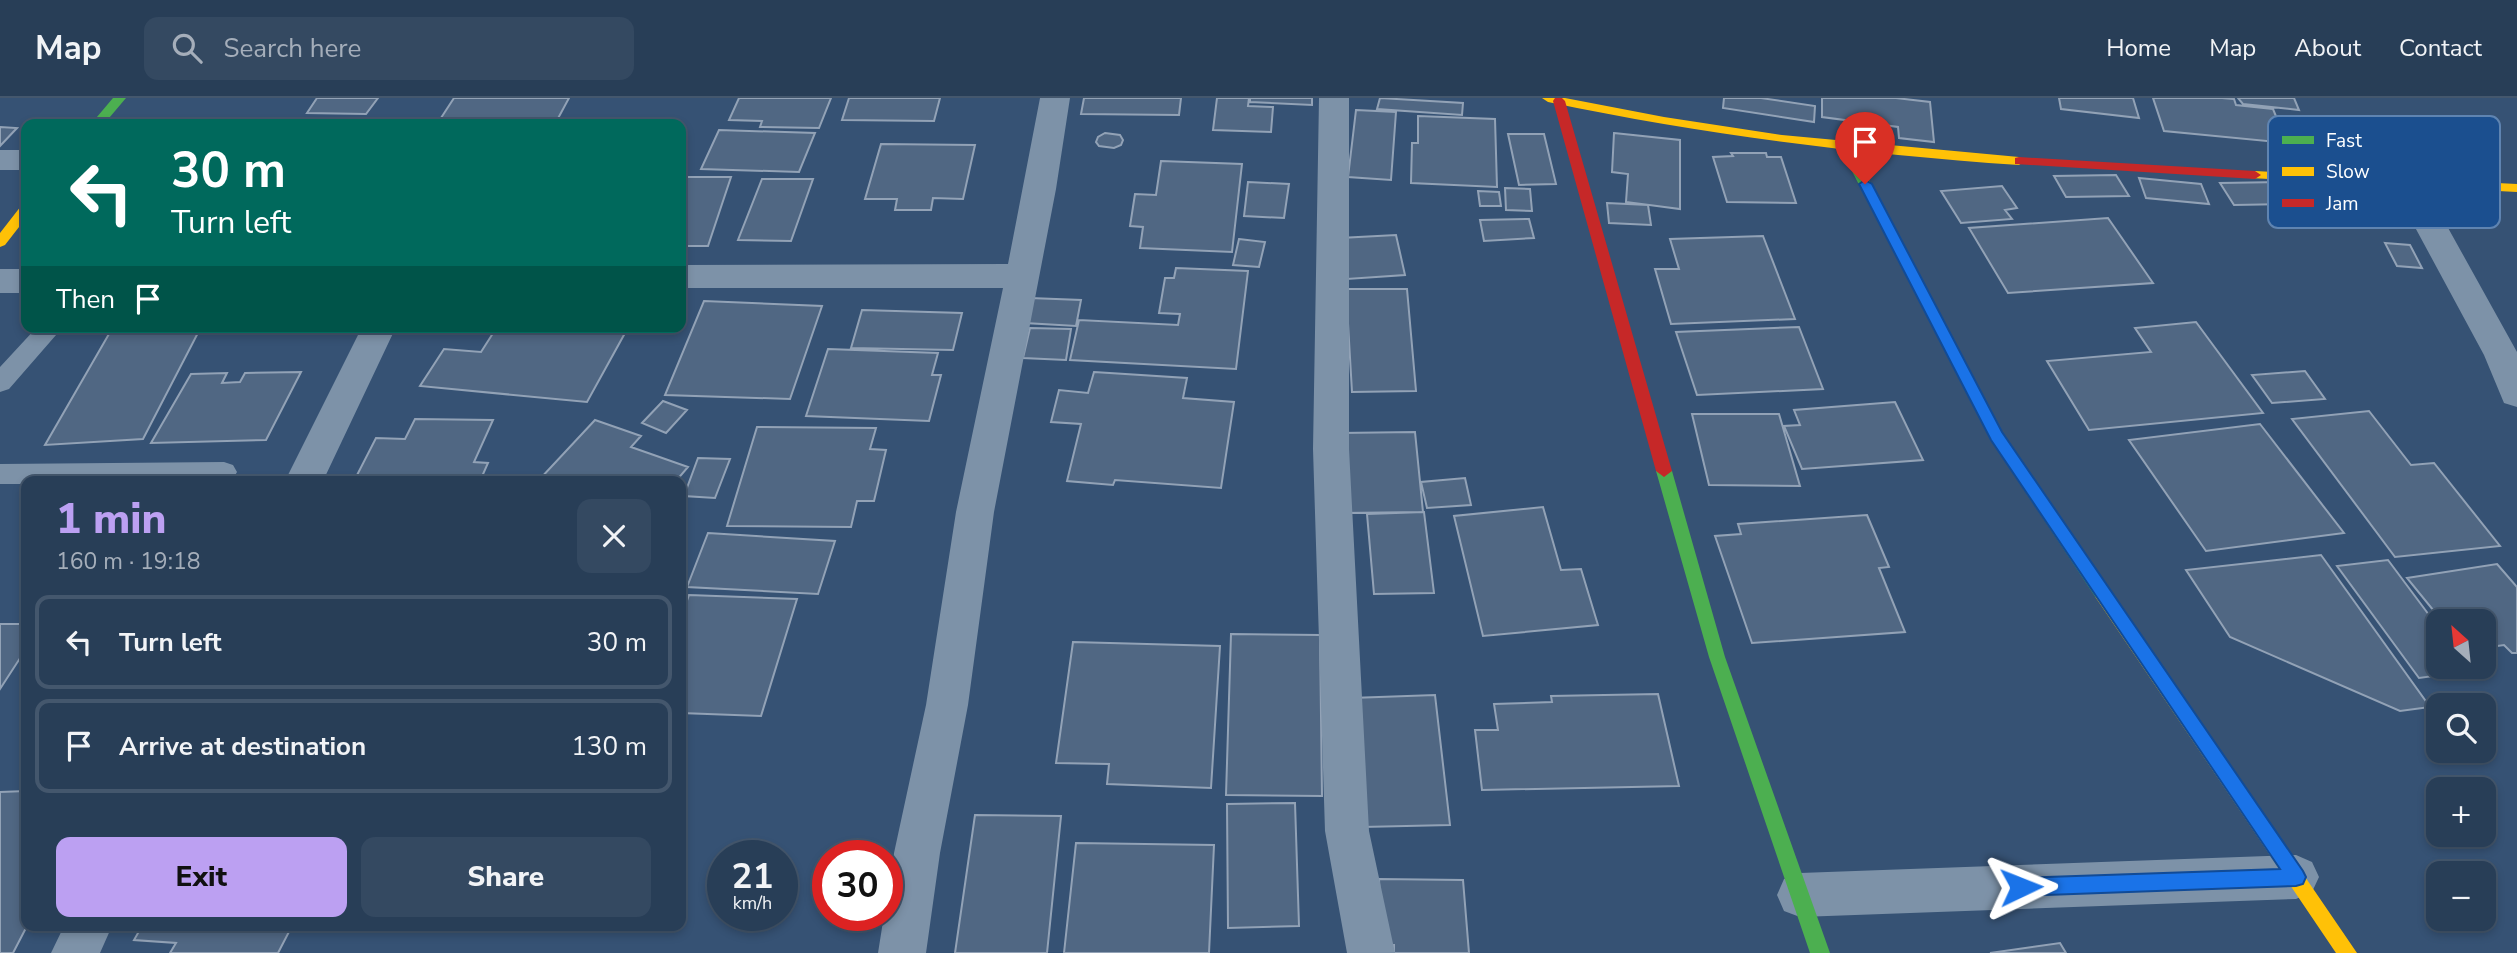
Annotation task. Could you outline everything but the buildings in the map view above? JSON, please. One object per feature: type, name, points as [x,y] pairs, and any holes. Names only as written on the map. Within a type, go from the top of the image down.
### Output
[{"type":"street","points":[[101,119],[120,98]]},
{"type":"street","points":[[902,953],[917,853],[947,705],[975,512],[1055,98]]},
{"type":"street","points":[[1334,98],[1331,449],[1347,831],[1371,953]]},
{"type":"street","points":[[1820,953],[1717,657],[1554,99],[1769,136],[1845,146],[2010,162],[2268,178]]},
{"type":"street","points":[[1845,146],[1996,436],[2347,953]]},
{"type":"street","points":[[0,160],[21,160]]},
{"type":"street","points":[[0,242],[21,215]]},
{"type":"street","points":[[2432,228],[2501,355],[2517,394]]},
{"type":"street","points":[[686,276],[1022,276]]},
{"type":"street","points":[[0,281],[21,281]]},
{"type":"street","points":[[306,476],[376,333]]},
{"type":"street","points":[[1800,895],[2296,877]]},
{"type":"street","points":[[75,953],[86,931]]},
{"type":"lane","points":[[0,383],[46,333]]},
{"type":"lane","points":[[0,474],[224,472]]},
{"type":"traffic: fast","points":[[101,119],[120,98]]},
{"type":"traffic: fast","points":[[1845,146],[1996,436],[2102,593]]},
{"type":"traffic: fast","points":[[1664,471],[1717,657],[1820,953]]},
{"type":"traffic: slow","points":[[1548,98],[1664,121],[1782,139],[2019,161]]},
{"type":"traffic: slow","points":[[2255,175],[2268,176]]},
{"type":"traffic: slow","points":[[2500,187],[2517,188]]},
{"type":"traffic: slow","points":[[0,242],[21,215]]},
{"type":"traffic: slow","points":[[2102,593],[2347,953]]},
{"type":"traffic: jam","points":[[1559,101],[1664,471]]},
{"type":"traffic: jam","points":[[2019,161],[2255,175]]},
{"type":"route","points":[[1865,184],[1996,436],[2296,877],[2021,887]]}]
